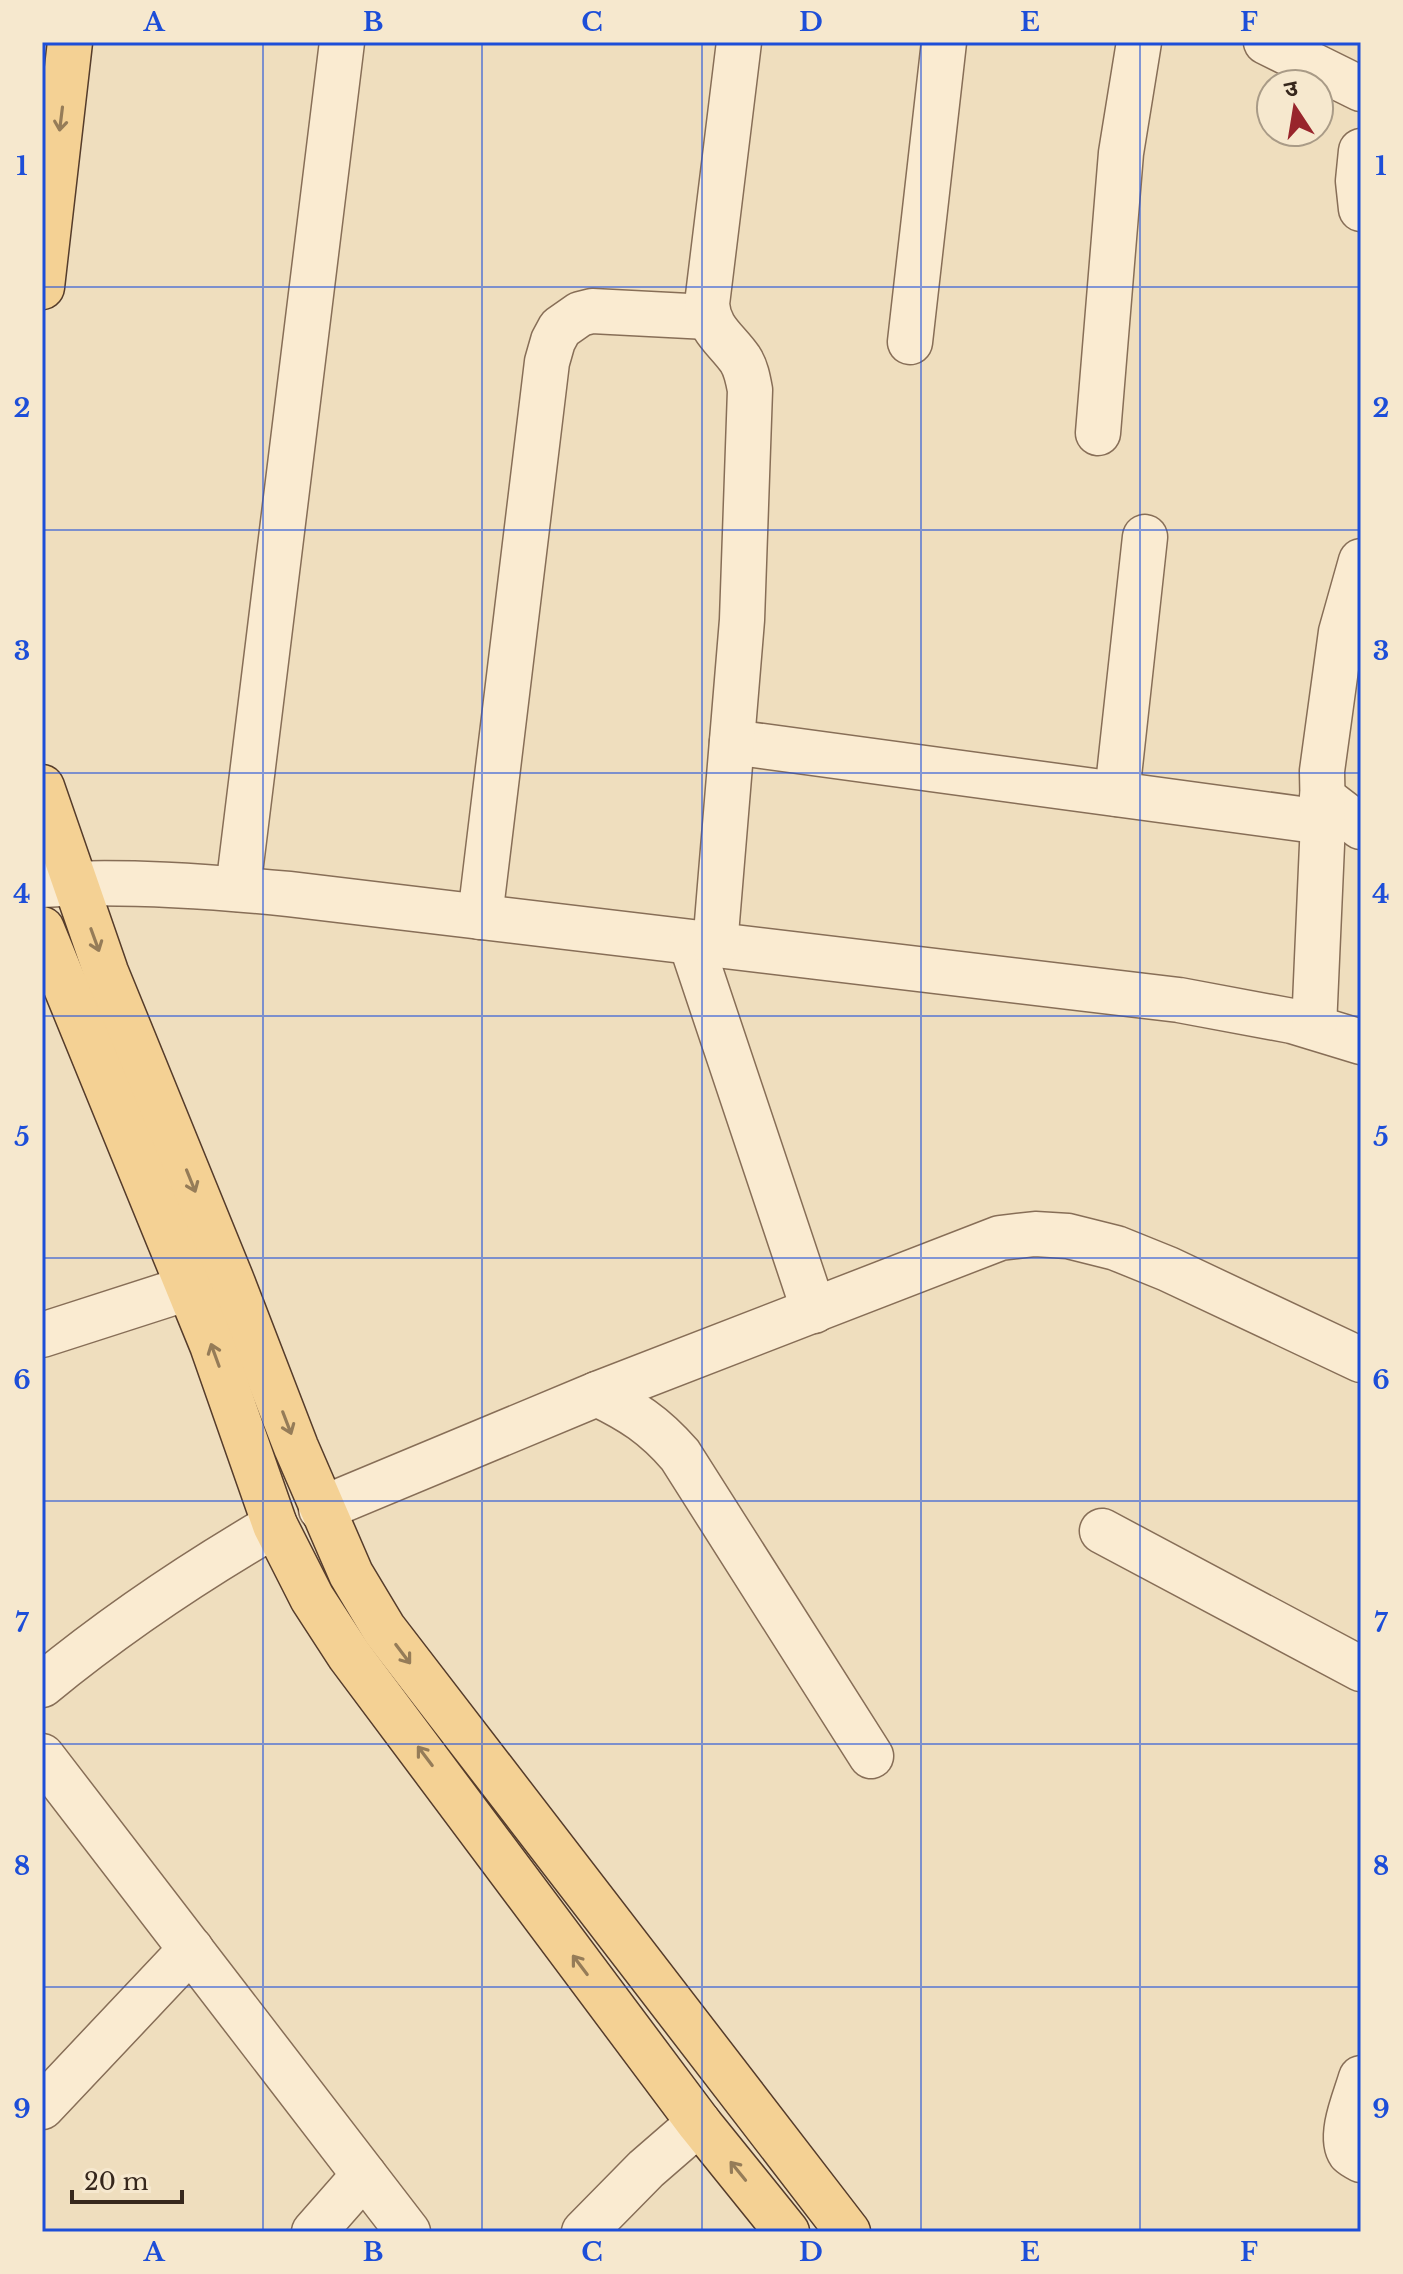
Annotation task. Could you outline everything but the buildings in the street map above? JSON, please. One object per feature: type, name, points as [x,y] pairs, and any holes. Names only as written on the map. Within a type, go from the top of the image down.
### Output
[{"type":"main road","points":[[42,287],[70,42]]},
{"type":"main road","points":[[45,805],[58,884],[106,972],[321,1509],[351,1574],[384,1629],[848,2232]]},
{"type":"main road","points":[[42,929],[212,1345],[275,1525],[312,1598],[349,1655],[699,2123],[787,2232]]},
{"type":"street","points":[[238,889],[342,42]]},
{"type":"street","points":[[739,42],[707,304],[708,317],[719,337],[742,361],[750,390],[742,620],[732,742],[703,945],[814,1311]]},
{"type":"street","points":[[910,342],[944,42]]},
{"type":"street","points":[[1098,433],[1121,153],[1139,42]]},
{"type":"street","points":[[1266,42],[1361,89]]},
{"type":"street","points":[[1361,151],[1358,181],[1361,209]]},
{"type":"street","points":[[480,917],[547,362],[553,341],[560,328],[571,319],[592,311],[708,317]]},
{"type":"street","points":[[1117,794],[1145,537]]},
{"type":"street","points":[[1314,1027],[1335,815],[1322,771],[1351,637],[1361,561]]},
{"type":"street","points":[[732,742],[1117,794],[1335,815]]},
{"type":"street","points":[[58,884],[238,889],[1179,1000],[1314,1027],[1361,1042]]},
{"type":"street","points":[[321,1509],[597,1394],[1000,1238],[1035,1234],[1068,1236],[1116,1248],[1168,1269],[1361,1360]]},
{"type":"street","points":[[42,1335],[188,1288]]},
{"type":"street","points":[[597,1394],[634,1412],[660,1431],[680,1455],[871,1756]]},
{"type":"street","points":[[42,1685],[89,1646],[209,1563],[275,1525]]},
{"type":"street","points":[[1102,1531],[1361,1669]]},
{"type":"street","points":[[42,1756],[408,2232]]},
{"type":"street","points":[[42,2107],[191,1949]]},
{"type":"street","points":[[1361,2078],[1346,2140],[1350,2153],[1361,2160]]},
{"type":"street","points":[[584,2232],[646,2169],[699,2123]]},
{"type":"street","points":[[314,2232],[364,2175]]}]
